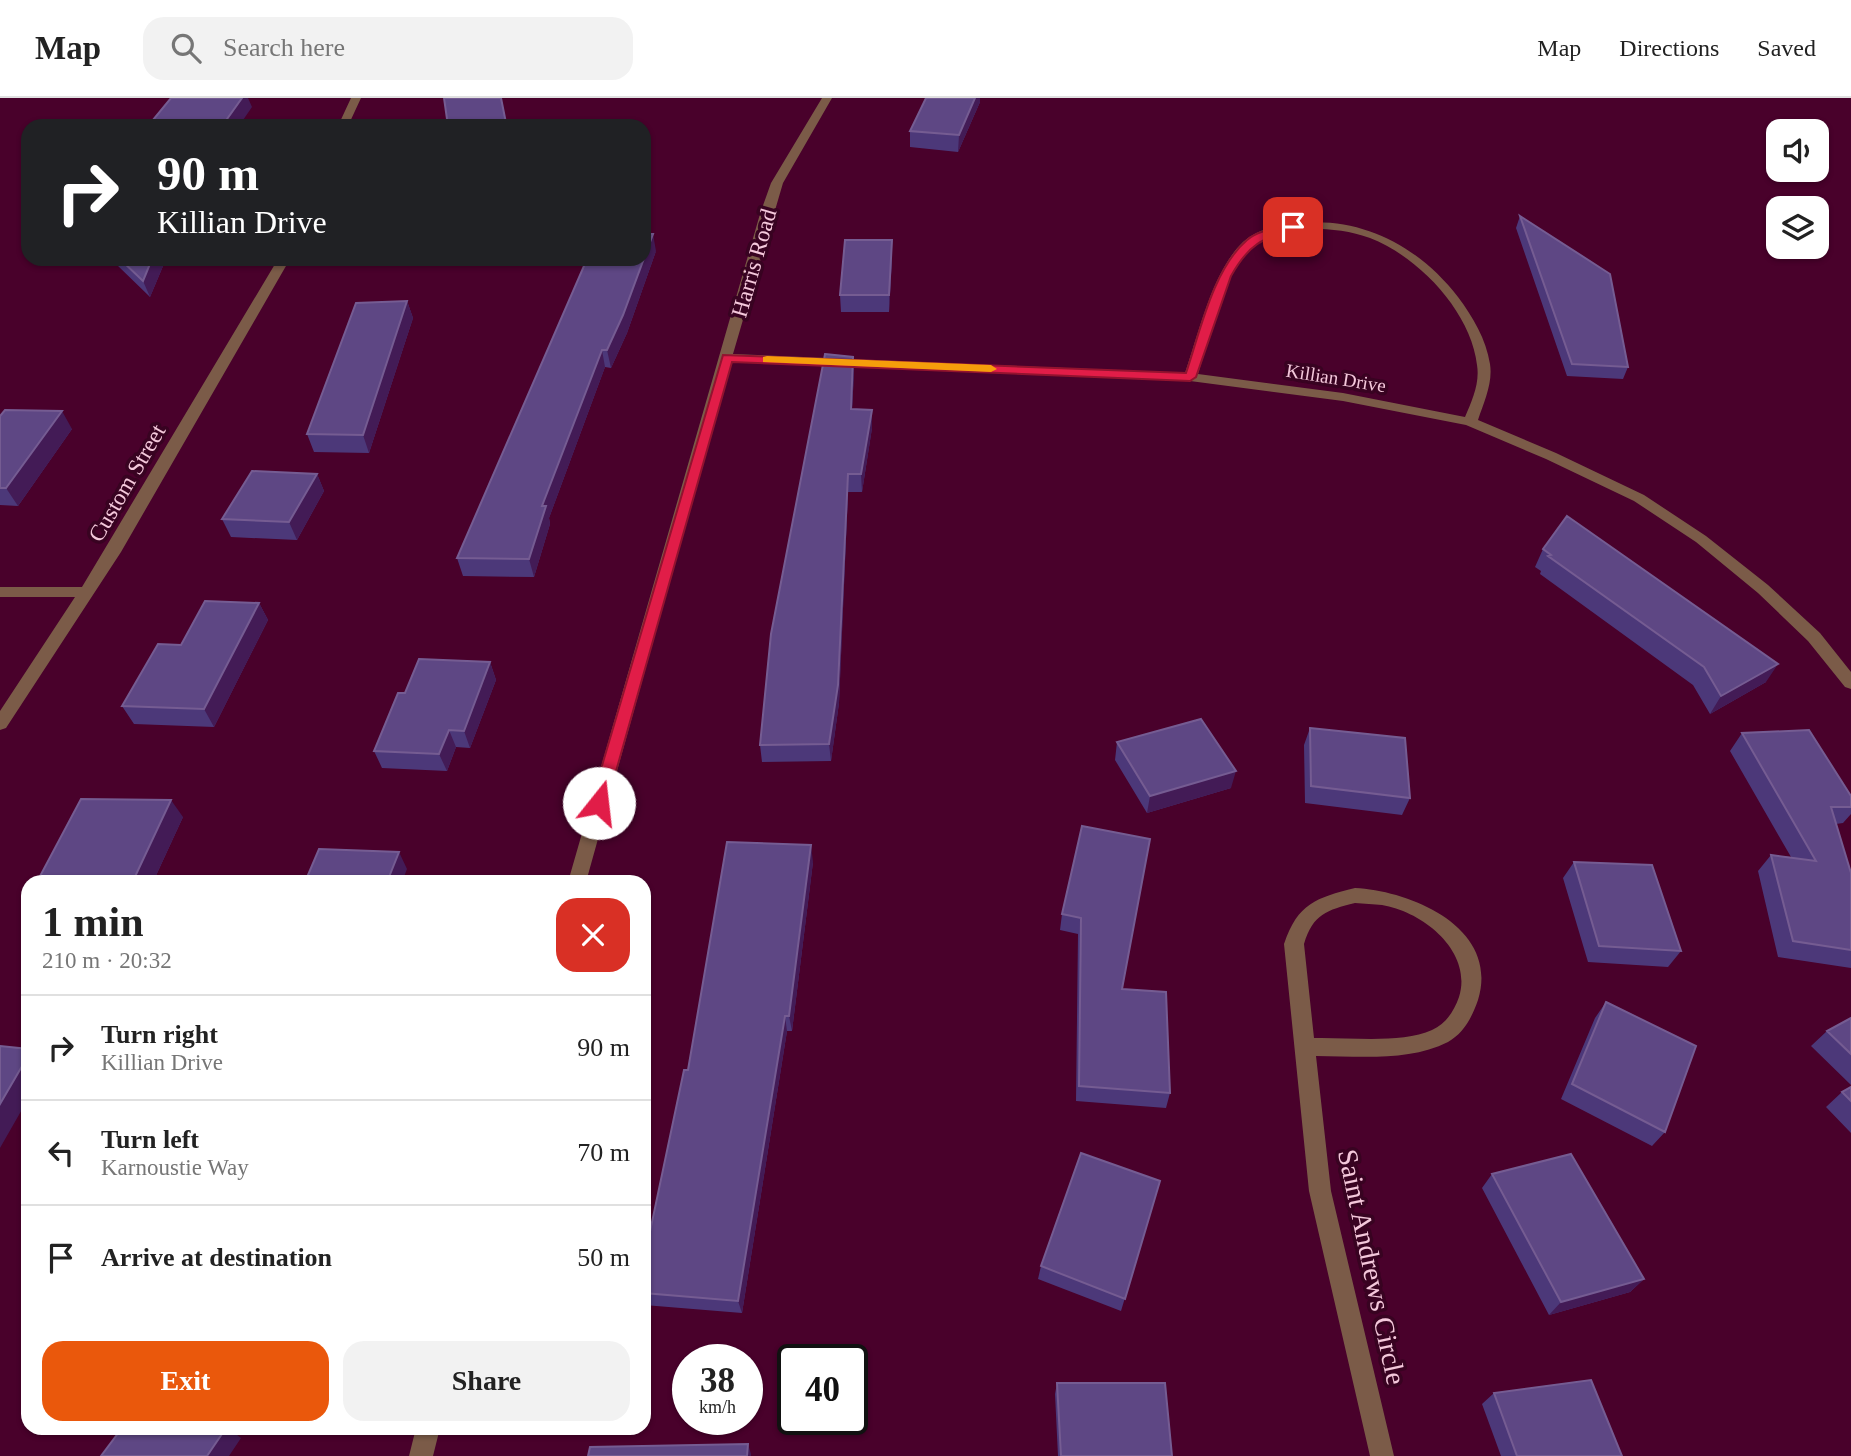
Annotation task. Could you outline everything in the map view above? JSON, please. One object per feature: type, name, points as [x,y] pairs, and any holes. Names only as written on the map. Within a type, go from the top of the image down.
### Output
[{"type":"street","points":[[346,119],[356,98]]},
{"type":"street","name":"Harris Road","points":[[579,875],[777,183],[827,98]]},
{"type":"street","points":[[1190,377],[1225,276],[1251,242],[1276,230],[1293,227],[1348,229],[1383,240],[1409,256],[1458,305],[1473,328],[1484,366],[1483,387],[1470,422]]},
{"type":"street","name":"Custom Street","points":[[0,724],[87,592],[280,266]]},
{"type":"street","name":"Killian Drive","points":[[727,358],[1190,377],[1343,397],[1470,422],[1551,456],[1639,498],[1701,539],[1763,589],[1814,637],[1851,683]]},
{"type":"street","points":[[0,592],[87,592]]},
{"type":"street","name":"Saint Andrews Circle","points":[[1305,1047],[1411,1044],[1438,1037],[1458,1021],[1470,1000],[1472,976],[1463,951],[1447,929],[1424,911],[1396,898],[1368,894],[1342,897],[1318,907],[1302,923],[1294,944],[1320,1191],[1382,1456]]},
{"type":"street","points":[[421,1456],[426,1435]]},
{"type":"building","points":[[171,98],[242,98],[227,119],[154,119]]},
{"type":"building","points":[[444,98],[501,98],[505,119],[447,119]]},
{"type":"building","points":[[926,98],[975,98],[959,135],[910,131]]},
{"type":"building","points":[[1520,216],[1610,274],[1628,367],[1572,364]]},
{"type":"building","points":[[845,240],[892,240],[889,295],[840,295]]},
{"type":"building","points":[[127,266],[149,266],[143,281]]},
{"type":"building","points":[[584,266],[641,266],[607,350],[602,350],[542,506],[546,506],[529,559],[457,558]]},
{"type":"building","points":[[407,301],[363,435],[307,434],[356,303]]},
{"type":"building","points":[[825,354],[853,357],[851,409],[872,410],[861,474],[848,474],[838,685],[829,744],[760,745],[771,634]]},
{"type":"building","points":[[5,410],[62,411],[6,488],[0,488],[0,416]]},
{"type":"building","points":[[252,471],[317,474],[289,522],[222,519]]},
{"type":"building","points":[[1567,516],[1778,664],[1721,696],[1704,667],[1548,556],[1551,555],[1543,549]]},
{"type":"building","points":[[205,601],[259,603],[204,709],[122,706],[158,644],[181,645]]},
{"type":"building","points":[[419,659],[490,662],[464,731],[449,730],[439,754],[374,751],[398,693],[405,693]]},
{"type":"building","points":[[1201,719],[1236,771],[1150,796],[1117,742]]},
{"type":"building","points":[[1310,728],[1405,738],[1410,798],[1311,786]]},
{"type":"building","points":[[1809,730],[1851,796],[1851,807],[1831,807],[1851,873],[1851,950],[1793,941],[1771,855],[1816,861],[1742,733]]},
{"type":"building","points":[[81,799],[171,800],[136,875],[41,875]]},
{"type":"building","points":[[1082,826],[1150,839],[1122,989],[1166,992],[1170,1093],[1079,1086],[1081,918],[1062,914]]},
{"type":"building","points":[[727,842],[811,845],[789,1016],[785,1016],[738,1301],[651,1294],[651,1227],[684,1070],[688,1070]]},
{"type":"building","points":[[319,849],[399,852],[390,875],[308,875]]},
{"type":"building","points":[[1574,862],[1652,865],[1681,951],[1599,946]]},
{"type":"building","points":[[1606,1002],[1696,1046],[1665,1132],[1572,1084]]},
{"type":"building","points":[[1851,1018],[1851,1054],[1827,1031]]},
{"type":"building","points":[[0,1046],[21,1048],[21,1068],[0,1104]]},
{"type":"building","points":[[1851,1087],[1851,1101],[1842,1092]]},
{"type":"building","points":[[1081,1153],[1160,1181],[1125,1299],[1041,1266]]},
{"type":"building","points":[[1571,1154],[1644,1279],[1561,1302],[1492,1174]]},
{"type":"building","points":[[1591,1380],[1622,1456],[1517,1456],[1494,1393]]},
{"type":"building","points":[[1057,1383],[1165,1383],[1172,1456],[1061,1456]]},
{"type":"building","points":[[117,1435],[221,1435],[207,1456],[101,1456]]},
{"type":"building","points":[[748,1444],[747,1456],[588,1456],[590,1447]]},
{"type":"slow traffic","points":[[767,359],[991,369]]},
{"type":"route","points":[[599,803],[727,358],[1190,377],[1225,276],[1242,250],[1262,235],[1293,227]]}]
